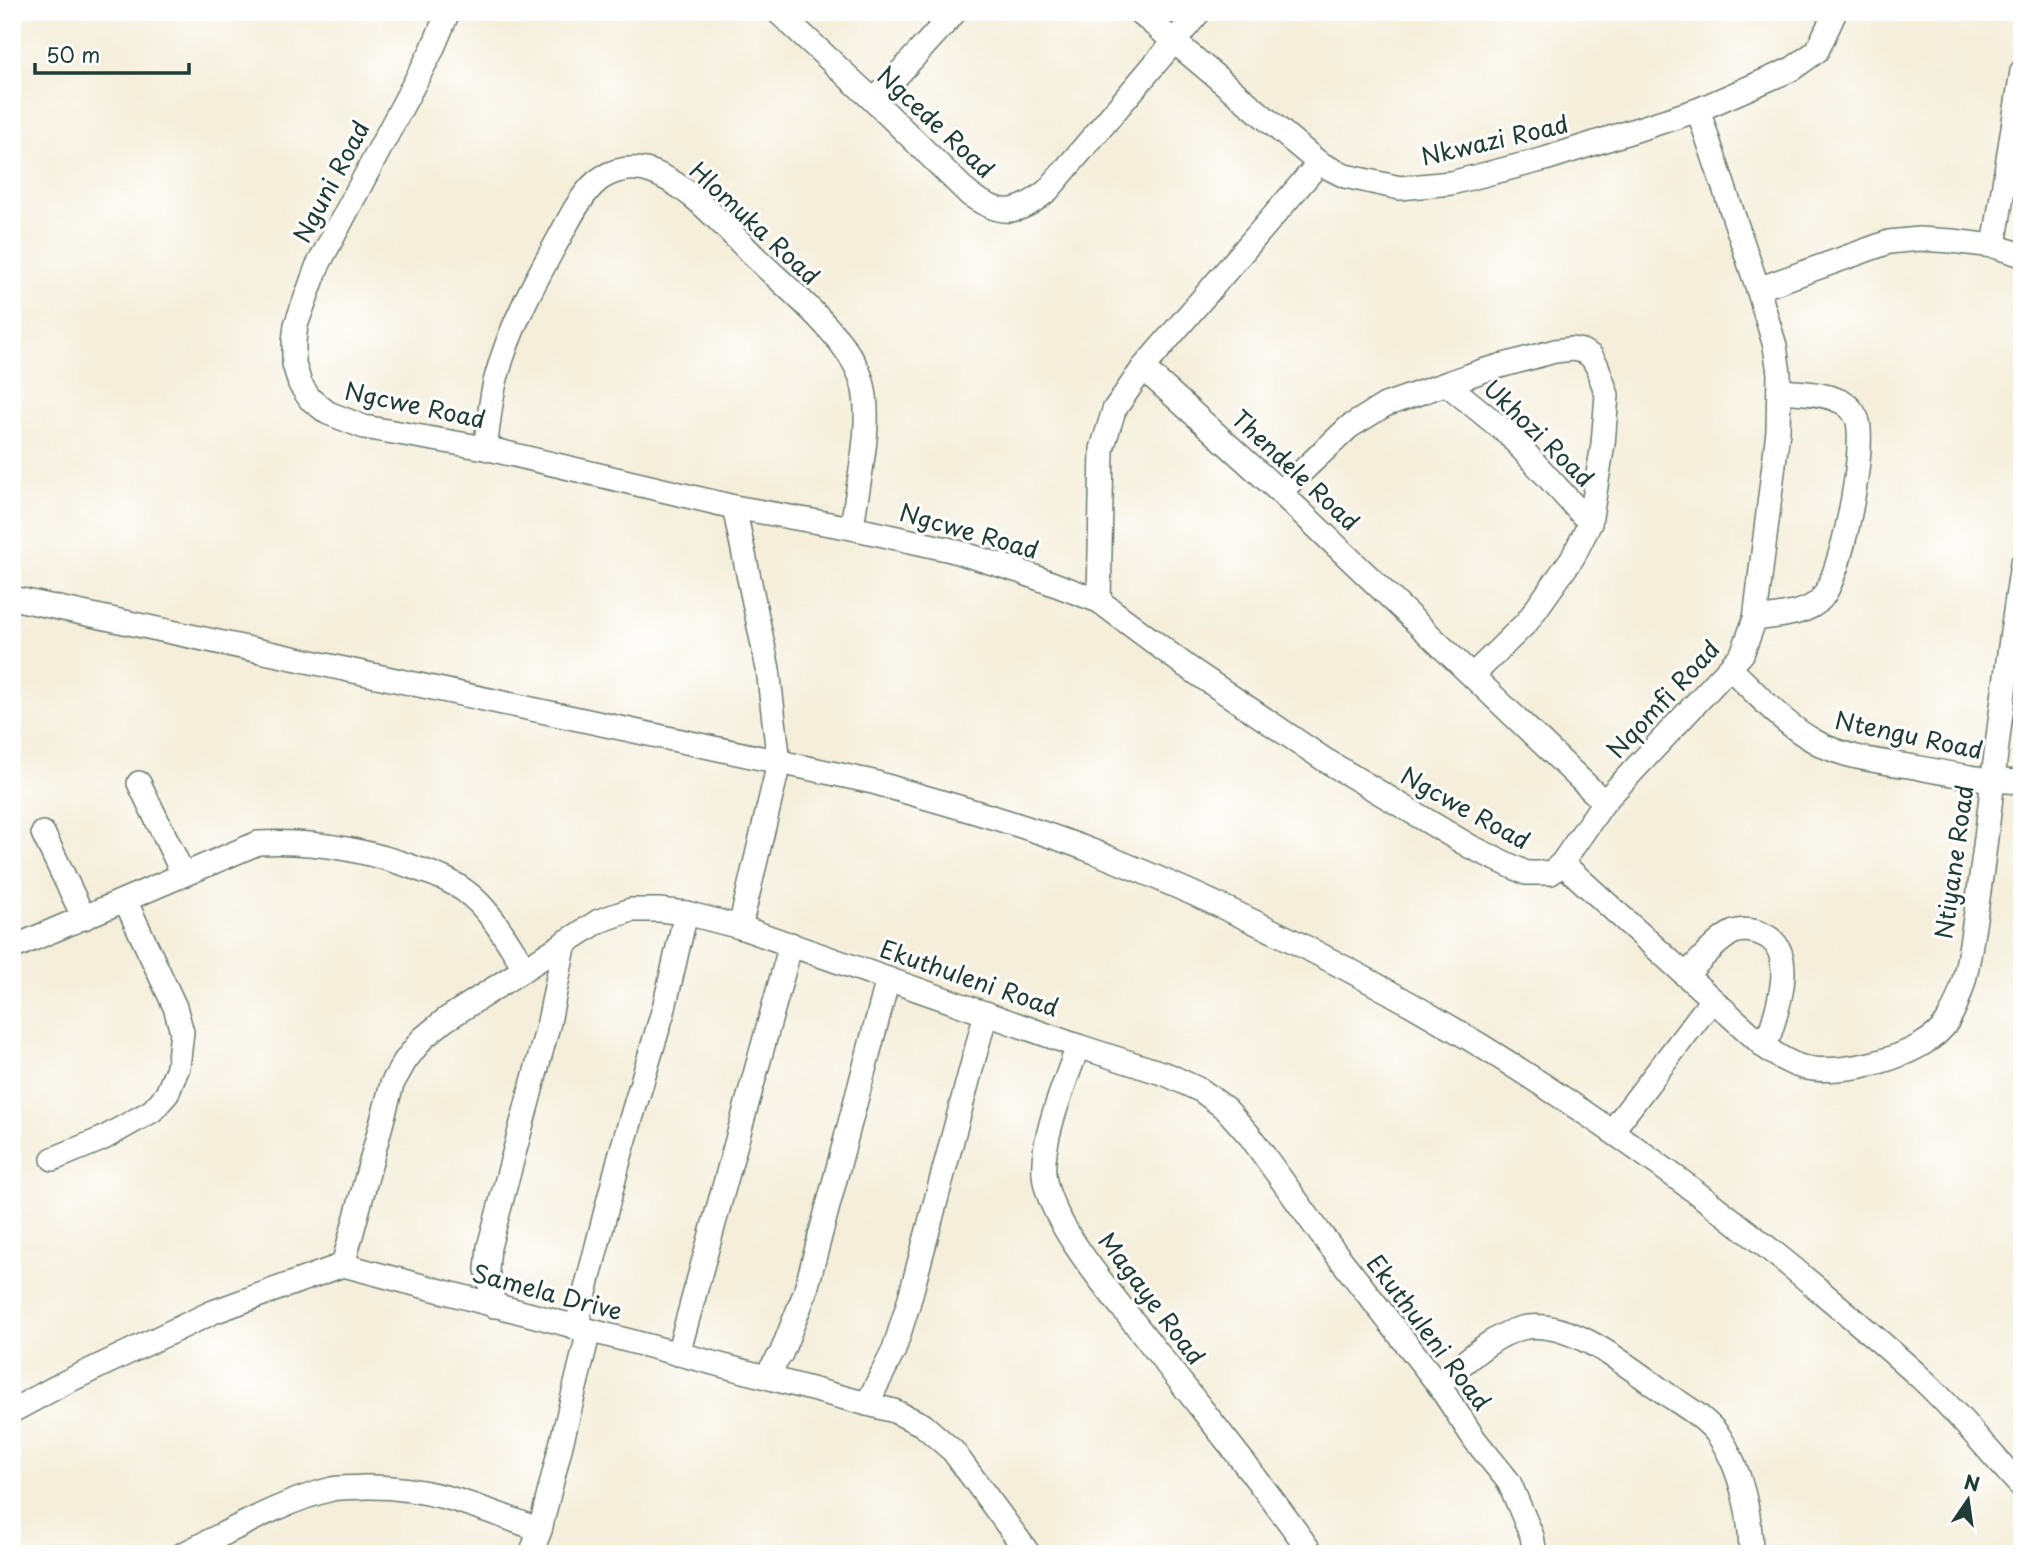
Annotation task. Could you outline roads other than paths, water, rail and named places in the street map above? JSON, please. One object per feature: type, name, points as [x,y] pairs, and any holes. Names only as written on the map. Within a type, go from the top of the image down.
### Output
[{"type":"street","name":"Nguni Road","points":[[300,384],[294,364],[293,342],[296,325],[317,267],[432,50],[448,12]]},
{"type":"street","name":"Ngcede Road","points":[[778,12],[970,195],[986,206],[1001,211],[1014,211],[1031,205],[1048,190],[1174,41]]},
{"type":"street","points":[[874,101],[955,12]]},
{"type":"street","name":"Nkwazi Road","points":[[1139,12],[1319,163],[1345,176],[1400,188],[1451,183],[1545,159],[1698,110],[1792,69],[1817,51],[1835,12]]},
{"type":"street","points":[[1174,41],[1199,12]]},
{"type":"street","points":[[1994,246],[2022,71]]},
{"type":"street","name":"Nqomfi Road","points":[[1562,863],[1604,802],[1742,654],[1755,619],[1779,431],[1775,346],[1698,110]]},
{"type":"street","points":[[1099,601],[1102,449],[1114,410],[1143,369],[1319,163]]},
{"type":"street","name":"Hlomuka Road","points":[[485,448],[496,377],[513,327],[536,279],[576,208],[593,185],[620,169],[642,169],[662,176],[693,198],[795,295],[841,343],[855,362],[863,384],[865,413],[852,528]]},
{"type":"street","points":[[1758,289],[1889,242],[1919,239],[1994,246],[2022,255]]},
{"type":"street","name":"Ukhozi Road","points":[[1280,492],[1349,426],[1385,405],[1482,371],[1555,351],[1572,349],[1591,356],[1607,395],[1603,444],[1590,523],[1573,557],[1527,621],[1473,675]]},
{"type":"street","name":"Thendele Road","points":[[1143,369],[1280,492],[1604,802]]},
{"type":"street","name":"Ngcwe Road","points":[[300,384],[310,399],[328,413],[364,426],[485,448],[734,507],[852,528],[1019,571],[1099,601],[1186,666],[1325,760],[1471,847],[1526,873],[1551,873],[1562,863]]},
{"type":"street","name":"Ukhozi Road","points":[[1447,384],[1508,434],[1590,523]]},
{"type":"street","points":[[1755,619],[1809,607],[1820,601],[1829,586],[1844,548],[1860,442],[1858,419],[1849,405],[1806,392],[1779,391]]},
{"type":"street","points":[[734,507],[768,669],[779,763],[740,927]]},
{"type":"street","name":"Ntiyane Road","points":[[1765,1047],[1784,1061],[1817,1070],[1850,1069],[1876,1063],[1919,1046],[1935,1036],[1946,1024],[1965,980],[1980,891],[2022,564]]},
{"type":"street","points":[[12,598],[873,782],[1098,853],[1191,892],[1283,935],[1409,1003],[1551,1090],[1612,1131],[1745,1230],[1845,1311],[1926,1383],[2022,1487]]},
{"type":"street","name":"Ntengu Road","points":[[1730,668],[1789,723],[1816,742],[1836,750],[1880,761],[1993,781],[2022,782]]},
{"type":"street","points":[[139,783],[183,874]]},
{"type":"street","points":[[44,833],[84,918]]},
{"type":"street","points":[[12,948],[258,843],[288,841],[341,846],[446,879],[466,891],[487,912],[524,967]]},
{"type":"street","points":[[1562,863],[1712,1000],[1765,1047],[1779,1006],[1781,989],[1782,966],[1779,951],[1770,939],[1760,933],[1746,930],[1735,932],[1722,940],[1685,975]]},
{"type":"street","points":[[54,1159],[102,1139],[152,1111],[167,1094],[178,1067],[182,1032],[175,1007],[125,900]]},
{"type":"street","name":"Ekuthuleni Road","points":[[342,1265],[392,1084],[422,1039],[444,1020],[599,921],[631,910],[686,913],[791,944],[1078,1046],[1168,1075],[1202,1091],[1226,1108],[1438,1384],[1475,1440],[1509,1482],[1532,1536],[1535,1554]]},
{"type":"street","points":[[531,1554],[540,1530],[620,1156],[664,1008],[686,913]]},
{"type":"street","points":[[495,1306],[487,1269],[489,1247],[549,1023],[565,942]]},
{"type":"street","points":[[678,1354],[791,944]]},
{"type":"street","points":[[766,1376],[781,1354],[805,1293],[888,979]]},
{"type":"street","points":[[1612,1131],[1712,1000]]},
{"type":"street","points":[[867,1404],[894,1350],[908,1304],[986,1013]]},
{"type":"street","name":"Magaye Road","points":[[1078,1046],[1044,1152],[1046,1190],[1056,1214],[1093,1269],[1312,1554]]},
{"type":"street","points":[[12,1410],[213,1312],[342,1265]]},
{"type":"street","name":"Samela Drive","points":[[342,1265],[894,1411],[923,1425],[953,1451],[1030,1554]]},
{"type":"street","points":[[1438,1384],[1497,1338],[1524,1327],[1545,1327],[1568,1333],[1609,1353],[1693,1413],[1717,1434],[1732,1459],[1745,1499],[1751,1554]]},
{"type":"street","points":[[183,1554],[292,1502],[334,1488],[384,1487],[422,1490],[474,1505],[540,1530]]}]
